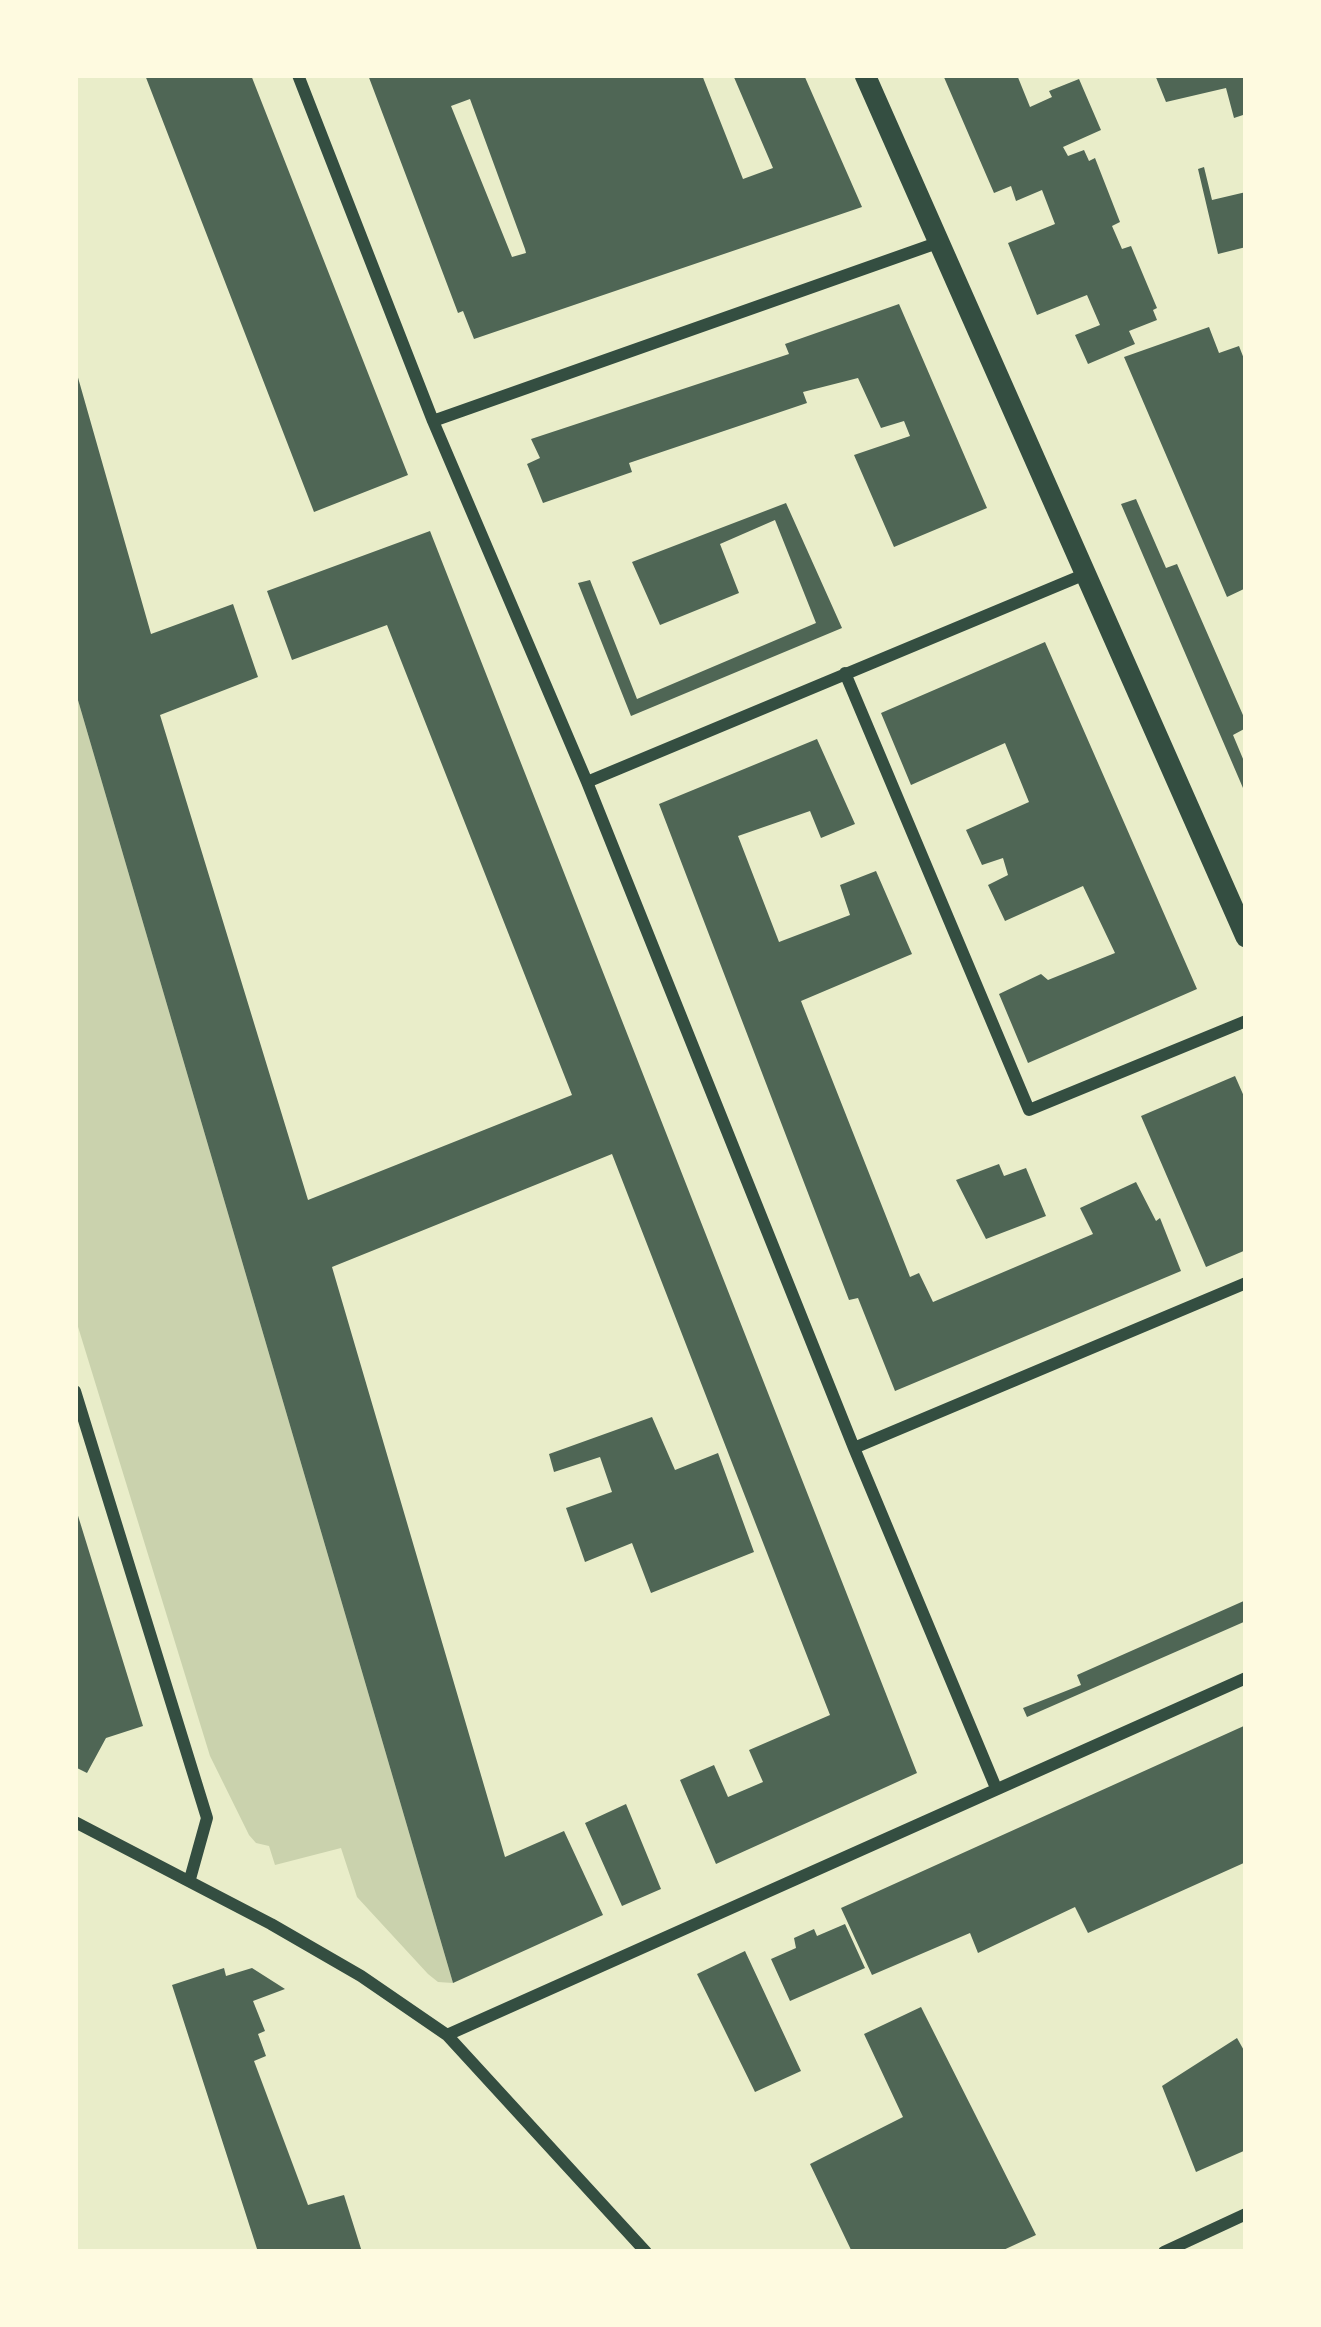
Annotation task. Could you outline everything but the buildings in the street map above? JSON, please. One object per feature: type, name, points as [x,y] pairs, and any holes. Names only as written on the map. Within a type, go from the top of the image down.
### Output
[{"type":"street","points":[[298,75],[433,421],[586,782],[996,1788]]},
{"type":"street","points":[[865,75],[1246,937]]},
{"type":"street","points":[[433,421],[937,243]]},
{"type":"street","points":[[586,782],[1083,575]]},
{"type":"street","points":[[845,673],[1029,1110],[1246,1021]]},
{"type":"street","points":[[854,1448],[1246,1283]]},
{"type":"street","points":[[75,1391],[207,1818],[190,1879]]},
{"type":"street","points":[[447,2036],[1246,1678]]},
{"type":"street","points":[[75,1822],[190,1879],[361,1976],[447,2036],[646,2252]]},
{"type":"street","points":[[1164,2252],[1246,2214]]},
{"type":"green space","points":[[75,690],[453,1983],[438,1982],[428,1974],[357,1897],[341,1848],[275,1865],[269,1846],[256,1843],[249,1835],[210,1756],[75,1317]]}]
